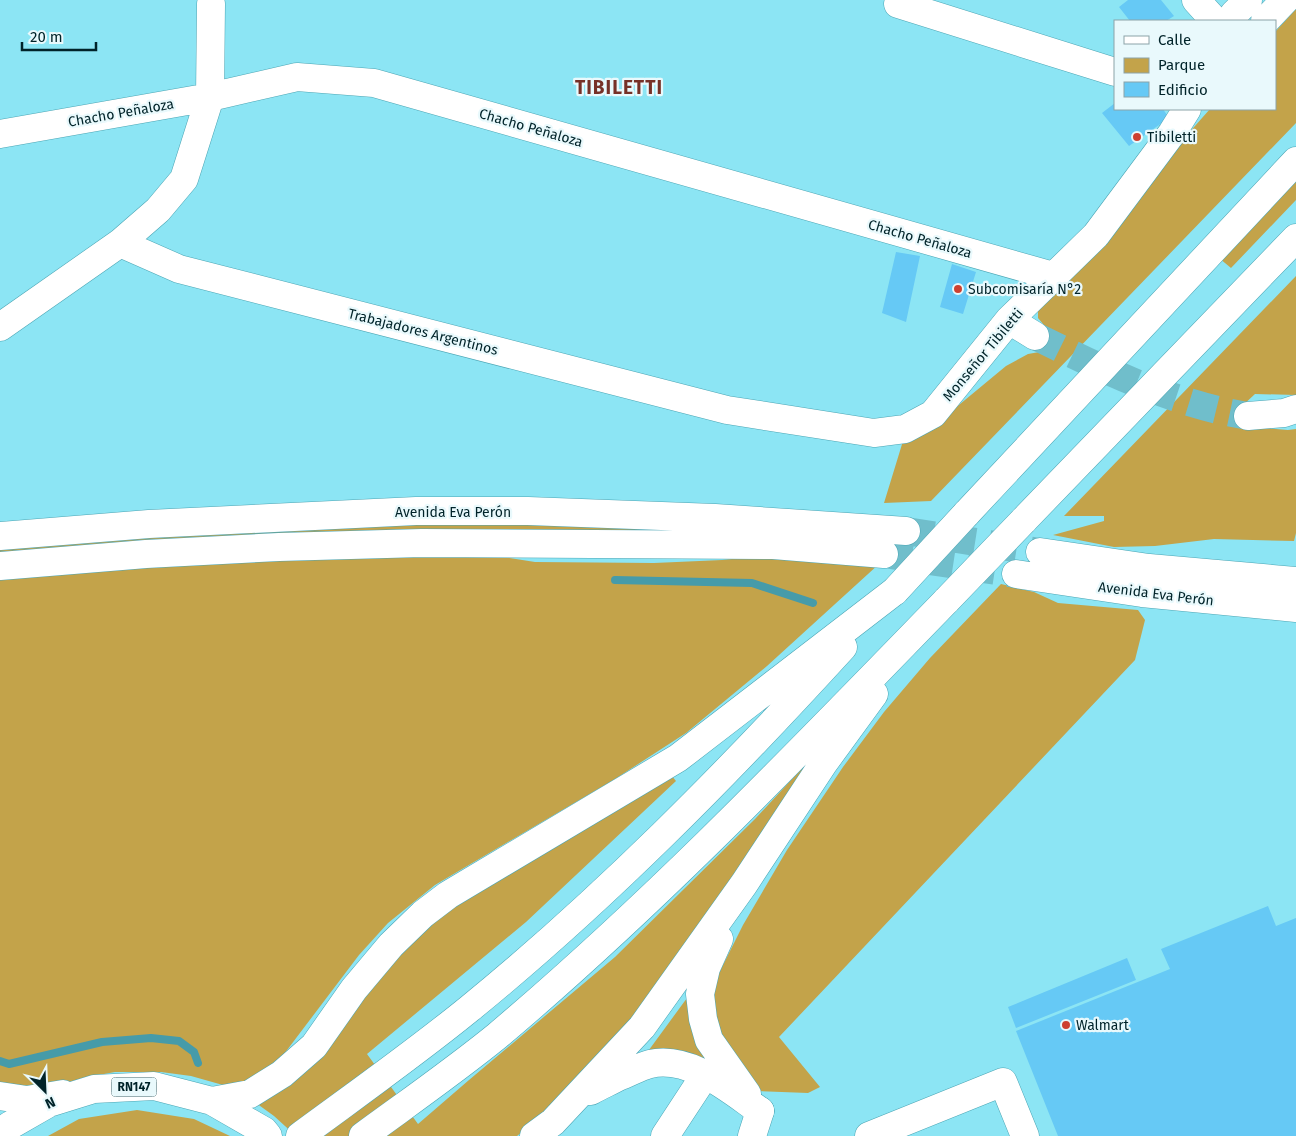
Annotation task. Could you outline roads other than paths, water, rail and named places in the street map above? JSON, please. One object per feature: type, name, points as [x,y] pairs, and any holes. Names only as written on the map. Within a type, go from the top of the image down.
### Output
[{"type":"main road","points":[[1196,0],[1214,20]]},
{"type":"main road","points":[[1234,20],[1234,14],[1248,0]]},
{"type":"main road","points":[[1266,20],[1285,0]]},
{"type":"main road","points":[[0,327],[120,244],[158,210],[184,179],[210,97],[211,4]]},
{"type":"main road","points":[[898,4],[1114,72]]},
{"type":"main road","name":"Chacho Peñaloza","points":[[0,134],[210,97],[297,77],[374,83],[1053,276]]},
{"type":"main road","name":"Monseñor Tibiletti","points":[[874,433],[904,429],[933,414],[1009,320],[1096,235],[1172,133],[1186,110]]},
{"type":"main road","points":[[300,1136],[470,1008],[562,929],[672,825],[769,728],[1296,161]]},
{"type":"main road","points":[[363,1136],[495,1037],[628,920],[692,859],[947,600],[1296,238]]},
{"type":"main road","name":"Trabajadores Argentinos","points":[[120,244],[178,269],[727,410],[874,433]]},
{"type":"main road","points":[[1009,320],[1035,336]]},
{"type":"main road","points":[[1248,416],[1284,413],[1296,409]]},
{"type":"main road","name":"Avenida Eva Perón","points":[[0,536],[149,524],[416,511],[528,511],[715,518],[906,531]]},
{"type":"main road","points":[[0,566],[146,554],[270,547],[422,543],[744,544],[884,554]]},
{"type":"main road","name":"Avenida Eva Perón","points":[[1040,552],[1149,568],[1296,581]]},
{"type":"main road","name":"Avenida Eva Perón","points":[[1016,574],[1134,592],[1296,608]]},
{"type":"main road","points":[[212,1101],[250,1094],[282,1074],[314,1046],[354,989],[391,945],[423,914],[448,895],[678,758],[895,591]]},
{"type":"main road","points":[[542,1131],[642,1027],[744,884],[823,764],[885,679],[947,600]]},
{"type":"main road","points":[[744,884],[706,968],[700,994],[703,1019],[709,1040],[756,1124]]},
{"type":"main road","points":[[542,1131],[592,1090],[636,1069],[652,1064],[674,1063],[717,1080],[756,1124]]},
{"type":"main road","points":[[665,1136],[705,1075]]},
{"type":"main road","points":[[869,1136],[1003,1082],[1024,1136]]},
{"type":"main road","name":"RN147","points":[[0,1135],[9,1126],[49,1103],[94,1089],[154,1086],[212,1101],[268,1136]]},
{"type":"main road","points":[[0,1096],[27,1100],[94,1089]]},
{"type":"waterway","points":[[615,580],[752,583],[813,603]]},
{"type":"waterway","points":[[0,1061],[9,1064],[102,1042],[151,1038],[179,1041],[194,1052],[198,1063]]},
{"type":"tunnel","points":[[1035,336],[1138,384],[1192,403],[1248,416]]},
{"type":"tunnel","points":[[906,531],[1040,552]]},
{"type":"tunnel","points":[[884,554],[1016,574]]},
{"type":"place","name":"Tibiletti","points":[[1137,137]]},
{"type":"place","name":"Subcomisaría N°2","points":[[958,289]]},
{"type":"place","name":"Walmart","points":[[1066,1025]]},
{"type":"district","name":"TIBILETTI","points":[[619,87]]}]
